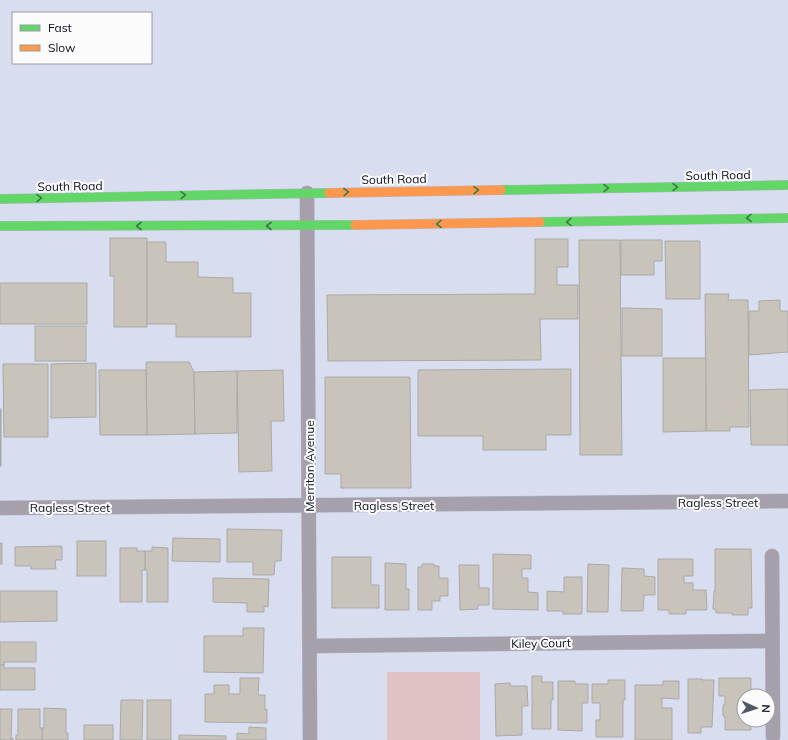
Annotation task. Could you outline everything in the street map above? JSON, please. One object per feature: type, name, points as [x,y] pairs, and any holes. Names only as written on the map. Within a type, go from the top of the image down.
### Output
[{"type":"highway","name":"South Road","points":[[0,199],[788,185]]},
{"type":"highway","points":[[0,226],[308,226],[788,218]]},
{"type":"street","name":"Merriton Avenue","points":[[307,193],[310,740]]},
{"type":"street","name":"Ragless Street","points":[[0,508],[788,501]]},
{"type":"street","points":[[772,556],[773,736]]},
{"type":"street","name":"Kiley Court","points":[[310,646],[772,641]]},
{"type":"shaded area","points":[[387,672],[480,672],[480,740],[387,740]]},
{"type":"building","points":[[110,238],[147,238],[147,327],[114,327],[114,276],[110,276]]},
{"type":"building","points":[[535,239],[568,239],[568,267],[557,267],[557,285],[578,285],[578,319],[540,319],[541,360],[328,361],[327,295],[535,294]]},
{"type":"building","points":[[579,240],[620,240],[622,455],[580,455]]},
{"type":"building","points":[[621,240],[662,240],[662,261],[654,261],[654,275],[621,275]]},
{"type":"building","points":[[665,241],[700,241],[700,299],[666,299]]},
{"type":"building","points":[[147,242],[166,242],[166,262],[198,262],[198,277],[233,278],[233,293],[251,293],[251,337],[176,337],[176,324],[147,324]]},
{"type":"building","points":[[0,283],[87,283],[87,324],[0,324]]},
{"type":"building","points":[[705,294],[729,294],[728,300],[748,300],[749,427],[730,427],[730,431],[706,431]]},
{"type":"building","points":[[780,300],[780,311],[788,311],[788,352],[749,355],[749,311],[759,311],[759,301]]},
{"type":"building","points":[[622,308],[662,309],[662,356],[622,356]]},
{"type":"building","points":[[35,326],[86,326],[86,361],[35,361]]},
{"type":"building","points":[[663,358],[706,358],[706,431],[663,432]]},
{"type":"building","points":[[146,362],[189,362],[194,372],[195,434],[147,435]]},
{"type":"building","points":[[96,363],[96,417],[51,418],[51,364]]},
{"type":"building","points":[[3,364],[48,364],[48,437],[4,437]]},
{"type":"building","points":[[571,369],[571,435],[546,435],[546,450],[483,450],[483,436],[418,436],[418,370]]},
{"type":"building","points":[[99,370],[146,370],[147,435],[100,435]]},
{"type":"building","points":[[283,370],[284,421],[271,421],[272,471],[239,472],[237,371]]},
{"type":"building","points":[[237,371],[237,433],[195,434],[194,372]]},
{"type":"building","points":[[325,377],[410,377],[411,488],[341,488],[341,474],[325,474]]},
{"type":"building","points":[[788,389],[788,445],[751,445],[750,390]]},
{"type":"building","points":[[1,409],[1,466],[0,466]]},
{"type":"building","points":[[227,529],[282,530],[281,561],[275,561],[274,575],[253,575],[253,562],[227,562]]},
{"type":"building","points":[[173,538],[220,539],[220,562],[172,561]]},
{"type":"building","points":[[77,541],[106,541],[106,576],[77,576]]},
{"type":"building","points":[[0,543],[2,543],[2,564],[0,564]]},
{"type":"building","points":[[62,546],[62,560],[55,560],[56,569],[31,569],[31,566],[15,566],[15,547]]},
{"type":"building","points":[[152,547],[168,548],[168,602],[147,602],[147,570],[145,570],[145,551],[152,551]]},
{"type":"building","points":[[120,548],[137,548],[137,551],[145,551],[145,570],[142,570],[142,602],[120,602]]},
{"type":"building","points":[[715,549],[751,549],[752,608],[748,608],[748,615],[716,613],[716,610],[713,609],[715,591]]},
{"type":"building","points":[[493,554],[531,555],[531,569],[522,569],[522,578],[528,578],[528,592],[538,593],[538,610],[493,609]]},
{"type":"building","points":[[332,557],[371,557],[371,585],[379,585],[379,608],[332,608]]},
{"type":"building","points":[[658,559],[693,559],[693,576],[684,576],[684,583],[693,583],[693,590],[706,590],[707,610],[686,610],[686,614],[669,614],[669,610],[658,610]]},
{"type":"building","points":[[385,563],[406,564],[406,589],[409,589],[409,610],[385,610]]},
{"type":"building","points":[[422,564],[434,564],[434,566],[439,566],[439,578],[448,578],[448,596],[440,596],[440,601],[432,601],[432,610],[418,610],[418,567],[422,567]]},
{"type":"building","points":[[588,564],[609,565],[608,612],[587,612]]},
{"type":"building","points":[[459,565],[479,565],[479,588],[489,588],[489,605],[478,605],[478,609],[460,610]]},
{"type":"building","points":[[622,568],[644,569],[644,576],[655,577],[655,595],[644,595],[643,611],[621,611]]},
{"type":"building","points":[[564,577],[582,577],[582,614],[563,614],[563,611],[547,611],[547,591],[564,592]]},
{"type":"building","points":[[213,578],[269,579],[268,607],[264,606],[264,612],[247,612],[247,603],[213,602]]},
{"type":"building","points":[[0,591],[57,591],[57,621],[0,622]]},
{"type":"building","points":[[243,628],[264,628],[263,673],[204,672],[204,636],[243,636]]},
{"type":"building","points":[[0,642],[36,642],[36,662],[4,662],[4,665],[0,665]]},
{"type":"building","points":[[0,665],[4,665],[4,668],[35,668],[35,690],[0,690]]},
{"type":"building","points":[[532,676],[542,676],[542,682],[553,682],[553,700],[551,700],[551,729],[532,729]]},
{"type":"building","points":[[240,678],[259,678],[258,695],[265,695],[267,723],[205,722],[205,694],[214,694],[214,685],[229,685],[229,694],[240,694]]},
{"type":"building","points":[[719,678],[751,678],[751,688],[736,688],[736,728],[751,728],[751,730],[725,730],[723,705],[725,704],[725,696],[719,696]]},
{"type":"building","points":[[688,679],[714,680],[712,727],[701,727],[701,733],[688,733]]},
{"type":"building","points":[[608,680],[625,680],[625,700],[623,700],[623,737],[596,737],[596,720],[600,720],[600,703],[592,703],[592,684],[608,684]]},
{"type":"building","points":[[558,681],[575,681],[575,684],[588,684],[588,703],[582,703],[582,731],[558,730]]},
{"type":"building","points":[[663,681],[679,681],[679,699],[662,698],[662,708],[672,708],[672,740],[635,740],[635,685],[663,685]]},
{"type":"building","points":[[510,683],[510,686],[527,686],[528,706],[522,706],[522,735],[496,736],[495,684]]},
{"type":"building","points":[[121,700],[143,700],[142,740],[120,740]]},
{"type":"building","points":[[147,700],[171,700],[171,740],[147,740]]},
{"type":"building","points":[[44,708],[66,709],[66,733],[68,733],[68,740],[42,740],[42,728],[44,728]]},
{"type":"building","points":[[0,709],[12,709],[11,739],[13,738],[13,740],[0,740]]},
{"type":"building","points":[[18,709],[40,709],[40,728],[42,728],[42,740],[16,740],[16,735],[18,735]]},
{"type":"building","points":[[84,725],[113,725],[113,740],[84,740]]},
{"type":"building","points":[[249,727],[266,728],[266,740],[237,740],[237,733],[249,734]]},
{"type":"building","points":[[179,735],[226,736],[226,740],[179,740]]},
{"type":"traffic: fast","points":[[501,190],[788,185]]},
{"type":"traffic: fast","points":[[0,199],[329,193]]},
{"type":"traffic: fast","points":[[540,222],[788,218]]},
{"type":"traffic: fast","points":[[0,226],[355,225]]},
{"type":"traffic: slow","points":[[329,193],[501,190]]},
{"type":"traffic: slow","points":[[355,225],[540,222]]}]
